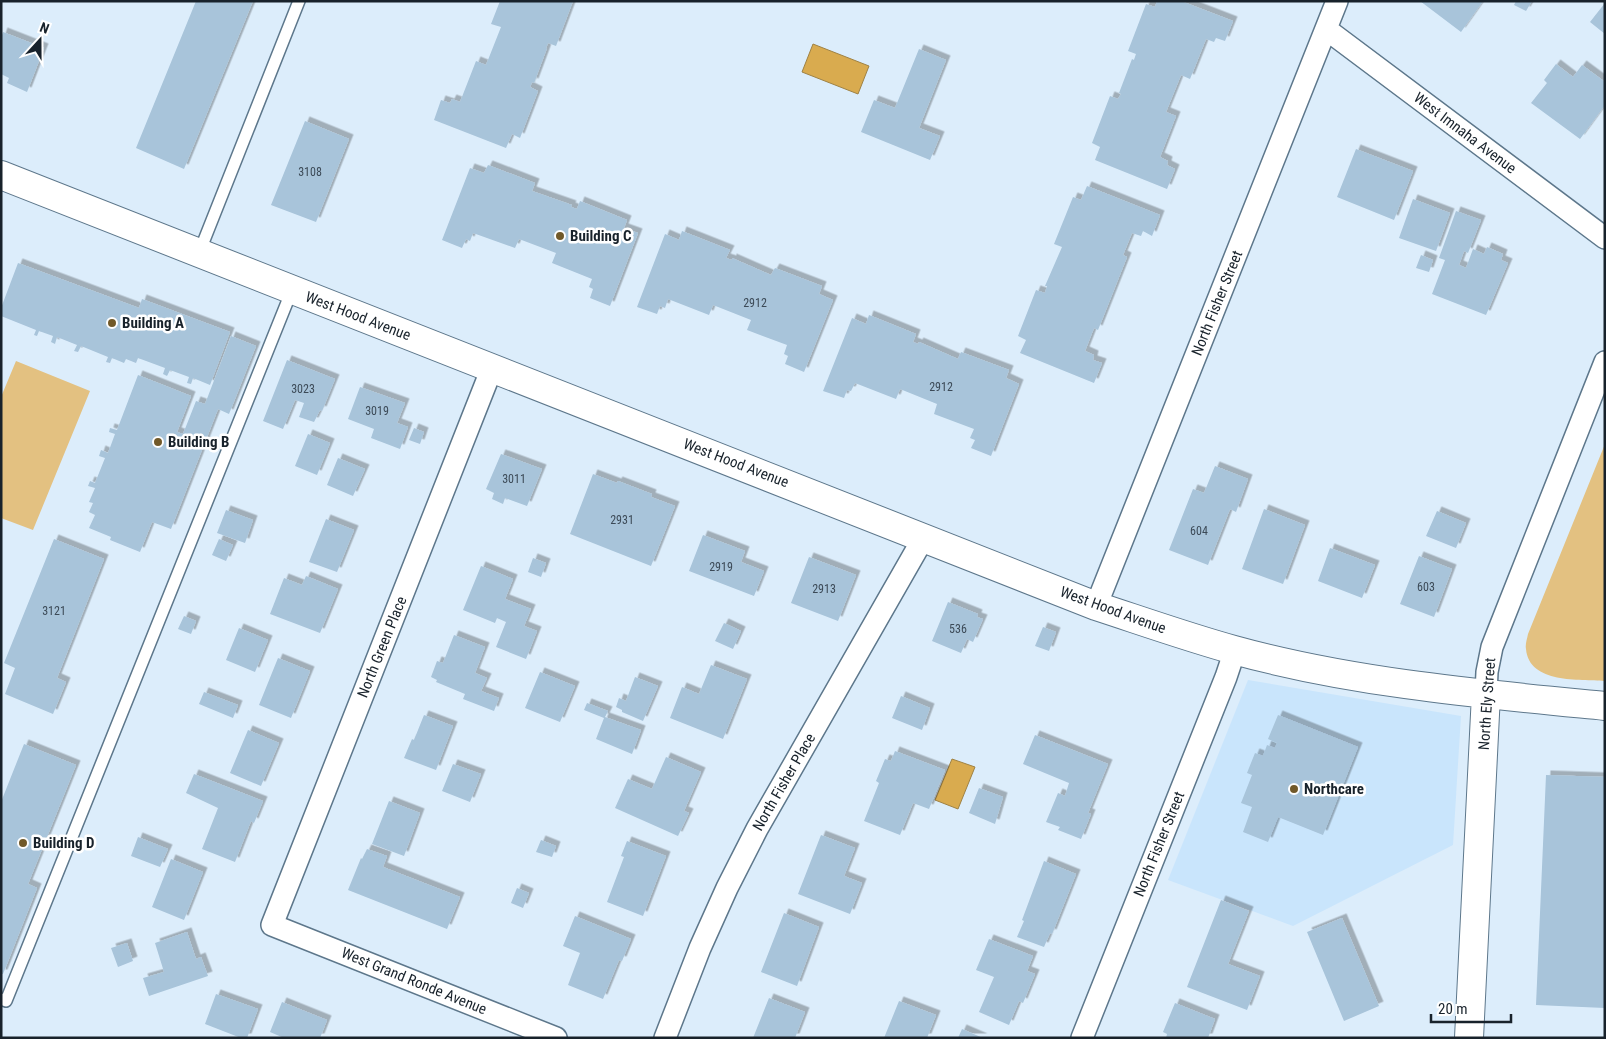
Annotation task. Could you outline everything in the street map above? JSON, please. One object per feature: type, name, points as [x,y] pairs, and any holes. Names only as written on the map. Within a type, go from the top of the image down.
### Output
[{"type":"street","name":"North Fisher Street","points":[[1096,606],[1337,1]]},
{"type":"street","name":"West Imnaha Avenue","points":[[1326,29],[1605,238]]},
{"type":"street","name":"West Hood Avenue","points":[[1,175],[1096,606],[1161,628],[1234,650],[1317,669],[1486,694],[1605,706]]},
{"type":"street","name":"North Ely Street","points":[[1469,1038],[1487,672],[1492,647],[1605,362]]},
{"type":"street","name":"North Green Place","points":[[272,925],[492,368]]},
{"type":"street","name":"North Fisher Place","points":[[665,1038],[700,948],[748,846],[924,537]]},
{"type":"street","name":"North Fisher Street","points":[[1082,1038],[1222,687],[1234,650]]},
{"type":"street","name":"West Grand Ronde Avenue","points":[[272,925],[556,1038]]},
{"type":"lane","points":[[199,253],[299,1]]},
{"type":"lane","points":[[1,999],[6,1001],[292,290]]},
{"type":"shaded area","points":[[813,44],[869,66],[858,94],[802,72]]},
{"type":"shaded area","points":[[16,361],[90,391],[33,530],[1,518],[1,397]]},
{"type":"shaded area","points":[[1605,444],[1605,681],[1557,677],[1546,674],[1536,668],[1529,660],[1526,642]]},
{"type":"shaded area","points":[[1248,680],[1461,716],[1453,845],[1293,926],[1168,880]]},
{"type":"shaded area","points":[[952,759],[975,767],[958,809],[935,800]]},
{"type":"building","points":[[196,1],[253,1],[184,169],[136,148]]},
{"type":"building","points":[[500,1],[573,1],[556,46],[548,43],[534,83],[532,82],[530,87],[538,91],[520,138],[512,134],[506,148],[434,120],[441,100],[450,103],[452,99],[460,102],[476,61],[486,65],[501,27],[491,24]]},
{"type":"building","points":[[1157,1],[1181,1],[1233,21],[1225,41],[1216,38],[1214,42],[1206,39],[1190,79],[1181,75],[1166,112],[1176,116],[1160,157],[1168,161],[1167,165],[1175,169],[1167,189],[1095,160],[1100,147],[1092,143],[1110,96],[1118,99],[1121,94],[1119,93],[1132,59],[1134,60],[1136,54],[1128,51],[1146,4],[1155,7]]},
{"type":"building","points":[[1420,1],[1483,1],[1461,32]]},
{"type":"building","points":[[1516,1],[1532,1],[1526,11],[1514,5]]},
{"type":"building","points":[[1605,3],[1605,34],[1590,22]]},
{"type":"building","points":[[3,32],[44,48],[27,92],[7,83],[9,78],[1,74],[1,38]]},
{"type":"building","points":[[919,49],[946,60],[919,128],[940,136],[930,160],[861,132],[874,100],[895,108]]},
{"type":"building","points":[[1556,64],[1573,77],[1582,65],[1605,82],[1605,105],[1580,139],[1531,103],[1547,83],[1544,80]]},
{"type":"building","points":[[305,121],[349,139],[316,222],[271,205]]},
{"type":"building","points":[[1356,149],[1413,171],[1394,220],[1337,197]]},
{"type":"building","name":"Building C","points":[[488,165],[535,183],[532,191],[572,205],[571,207],[577,209],[580,201],[627,220],[624,228],[638,233],[610,306],[590,298],[593,289],[589,287],[592,279],[552,263],[556,253],[519,239],[515,248],[473,233],[470,241],[466,239],[462,248],[442,240],[470,168],[484,173]]},
{"type":"building","points":[[1087,186],[1160,215],[1152,236],[1143,231],[1141,236],[1132,233],[1123,255],[1127,257],[1098,330],[1094,328],[1085,351],[1094,355],[1093,360],[1102,363],[1094,383],[1020,353],[1026,340],[1018,336],[1036,290],[1045,293],[1047,286],[1045,286],[1062,247],[1054,244],[1073,197],[1081,200]]},
{"type":"building","points":[[1413,199],[1450,213],[1436,251],[1399,238]]},
{"type":"building","points":[[1456,211],[1481,220],[1468,253],[1464,251],[1459,265],[1466,268],[1473,249],[1484,254],[1487,247],[1503,254],[1501,260],[1508,263],[1486,315],[1432,294],[1445,260],[1439,258]]},
{"type":"building","points":[[682,231],[730,250],[726,258],[732,260],[732,258],[771,275],[775,268],[822,286],[819,294],[833,300],[804,372],[785,364],[788,356],[784,354],[787,345],[747,330],[751,320],[713,305],[709,315],[668,299],[665,308],[660,306],[657,314],[637,307],[665,234],[679,240]]},
{"type":"building","points":[[1421,255],[1433,260],[1429,272],[1416,268]]},
{"type":"building","name":"Building A","points":[[18,263],[139,308],[142,299],[230,332],[210,385],[193,378],[191,384],[187,383],[189,377],[170,370],[167,376],[163,374],[165,368],[138,358],[136,363],[126,359],[124,363],[112,358],[110,363],[106,362],[108,357],[81,346],[78,352],[74,351],[77,345],[57,337],[55,344],[51,342],[53,336],[39,331],[37,336],[34,335],[36,330],[1,316],[1,308]]},
{"type":"building","points":[[869,315],[916,334],[913,342],[918,344],[919,342],[958,359],[961,352],[1009,370],[1006,378],[1019,384],[991,456],[971,448],[975,440],[970,438],[974,429],[934,414],[937,404],[900,389],[896,399],[855,383],[851,391],[847,390],[844,398],[823,391],[852,318],[866,324]]},
{"type":"building","name":"Building B","points":[[231,336],[256,346],[229,414],[218,409],[171,529],[152,522],[140,552],[110,540],[111,537],[89,528],[95,515],[89,512],[93,503],[89,502],[95,488],[88,486],[90,481],[95,483],[105,458],[99,456],[101,450],[108,453],[115,434],[109,432],[110,428],[117,430],[138,375],[191,396],[177,432],[183,434],[196,401],[205,404]]},
{"type":"building","points":[[287,360],[335,379],[322,411],[320,410],[314,422],[299,417],[304,403],[295,400],[283,429],[263,421]]},
{"type":"building","points":[[360,387],[405,403],[397,423],[408,427],[400,449],[371,438],[374,429],[348,419]]},
{"type":"building","points":[[414,428],[424,432],[420,444],[409,440]]},
{"type":"building","points":[[308,434],[330,443],[317,475],[295,466]]},
{"type":"building","points":[[501,454],[542,469],[527,506],[505,498],[503,504],[492,499],[494,493],[486,489]]},
{"type":"building","points":[[338,458],[365,469],[353,496],[327,485]]},
{"type":"building","points":[[1215,466],[1248,479],[1236,512],[1230,509],[1208,565],[1169,550],[1193,489],[1204,493]]},
{"type":"building","points":[[593,474],[652,494],[651,497],[675,506],[651,566],[570,534]]},
{"type":"building","points":[[1264,509],[1305,525],[1283,584],[1242,569]]},
{"type":"building","points":[[226,510],[253,520],[245,543],[217,533]]},
{"type":"building","points":[[1437,511],[1466,523],[1456,548],[1426,536]]},
{"type":"building","points":[[326,519],[354,530],[337,572],[309,562]]},
{"type":"building","points":[[703,535],[745,551],[741,562],[764,571],[754,596],[689,571]]},
{"type":"building","points":[[54,539],[104,559],[57,678],[66,682],[53,714],[5,694],[15,668],[4,663]]},
{"type":"building","points":[[219,539],[233,545],[226,561],[212,555]]},
{"type":"building","points":[[1330,548],[1375,565],[1362,598],[1318,581]]},
{"type":"building","points":[[1419,556],[1452,569],[1434,617],[1400,604]]},
{"type":"building","points":[[809,557],[856,575],[838,621],[791,603]]},
{"type":"building","points":[[533,558],[546,563],[541,577],[528,572]]},
{"type":"building","points":[[481,566],[513,579],[505,599],[531,609],[524,626],[537,631],[526,659],[496,647],[506,622],[497,618],[495,623],[463,610]]},
{"type":"building","points":[[306,576],[338,589],[320,633],[270,614],[284,578],[302,585]]},
{"type":"building","points":[[948,602],[978,614],[977,617],[983,619],[973,642],[967,639],[961,653],[932,641]]},
{"type":"building","points":[[184,616],[196,621],[191,634],[178,629]]},
{"type":"building","points":[[724,623],[741,631],[733,649],[715,641]]},
{"type":"building","points":[[1043,627],[1056,632],[1049,651],[1035,646]]},
{"type":"building","points":[[239,628],[268,640],[255,672],[226,660]]},
{"type":"building","points":[[454,635],[485,647],[475,673],[487,678],[481,691],[499,698],[494,711],[463,699],[465,694],[436,682],[437,680],[431,677],[437,661],[443,663]]},
{"type":"building","points":[[278,658],[310,671],[291,718],[259,705]]},
{"type":"building","points":[[711,665],[747,679],[723,739],[670,718],[682,687],[699,694]]},
{"type":"building","points":[[540,672],[575,686],[560,722],[525,708]]},
{"type":"building","points":[[635,677],[658,686],[643,721],[622,712],[622,710],[616,707],[619,698],[626,701]]},
{"type":"building","points":[[204,692],[238,705],[233,718],[199,704]]},
{"type":"building","points":[[901,696],[930,708],[922,730],[892,718]]},
{"type":"building","points":[[587,703],[608,711],[605,717],[641,730],[632,754],[596,739],[604,718],[584,710]]},
{"type":"building","points":[[424,715],[453,726],[436,770],[404,758]]},
{"type":"building","name":"Northcare","points":[[1278,715],[1358,747],[1323,835],[1278,817],[1268,842],[1243,832],[1252,807],[1241,803],[1252,775],[1247,773],[1255,753],[1263,756],[1267,745],[1275,748],[1277,743],[1268,739]]},
{"type":"building","points":[[248,730],[279,743],[261,786],[230,773]]},
{"type":"building","points":[[1035,735],[1108,764],[1088,813],[1091,814],[1081,839],[1058,830],[1060,827],[1046,822],[1058,793],[1065,796],[1069,783],[1023,764]]},
{"type":"building","name":"Building D","points":[[24,744],[76,765],[28,884],[37,888],[3,974],[1,974],[1,802]]},
{"type":"building","points":[[895,751],[945,770],[929,809],[913,803],[900,835],[864,821],[879,783],[876,781],[885,759],[891,761]]},
{"type":"building","points":[[666,757],[701,772],[684,811],[689,813],[678,836],[615,808],[628,779],[652,789]]},
{"type":"building","points":[[453,764],[481,774],[470,802],[442,791]]},
{"type":"building","points":[[194,774],[263,801],[254,823],[251,821],[235,862],[202,849],[218,808],[186,793]]},
{"type":"building","points":[[1546,775],[1605,777],[1605,1008],[1536,1005]]},
{"type":"building","points":[[979,788],[1003,797],[995,824],[969,813]]},
{"type":"building","points":[[389,801],[420,813],[404,856],[372,844]]},
{"type":"building","points":[[821,835],[855,848],[844,876],[862,883],[850,914],[798,894]]},
{"type":"building","points":[[138,837],[168,849],[160,867],[131,856]]},
{"type":"building","points":[[541,840],[556,846],[552,857],[536,852]]},
{"type":"building","points":[[627,841],[666,856],[643,916],[607,902],[624,857],[621,856]]},
{"type":"building","points":[[367,849],[387,856],[383,867],[460,897],[447,929],[348,890],[361,858]]},
{"type":"building","points":[[171,859],[203,872],[184,920],[152,907]]},
{"type":"building","points":[[1044,861],[1076,874],[1052,934],[1050,933],[1044,947],[1017,937]]},
{"type":"building","points":[[517,888],[529,893],[523,908],[511,903]]},
{"type":"building","points":[[1221,900],[1249,911],[1228,964],[1260,976],[1247,1010],[1187,987]]},
{"type":"building","points":[[784,913],[819,927],[797,986],[761,972]]},
{"type":"building","points":[[575,916],[631,939],[622,961],[619,960],[603,999],[568,985],[580,953],[563,946]]},
{"type":"building","points":[[1342,918],[1379,1006],[1344,1021],[1307,932]]},
{"type":"building","points":[[187,932],[196,959],[201,957],[208,976],[149,996],[143,978],[164,972],[155,943]]},
{"type":"building","points":[[989,939],[1033,956],[1027,971],[1035,974],[1023,1003],[1019,1001],[1009,1025],[979,1012],[994,977],[976,970]]},
{"type":"building","points":[[127,943],[133,961],[118,967],[111,948]]},
{"type":"building","points":[[216,994],[258,1009],[247,1038],[241,1038],[205,1024]]},
{"type":"building","points":[[769,998],[805,1012],[795,1038],[753,1038]]},
{"type":"building","points":[[899,1001],[936,1015],[927,1038],[884,1038]]},
{"type":"building","points":[[282,1002],[327,1020],[320,1038],[284,1038],[270,1032]]},
{"type":"building","points":[[1175,1003],[1215,1019],[1208,1038],[1166,1038],[1167,1034],[1163,1032]]},
{"type":"building","points":[[962,1029],[983,1038],[958,1038]]},
{"type":"place","name":"Building C","points":[[560,236]]},
{"type":"place","name":"Building A","points":[[112,323]]},
{"type":"place","name":"Building B","points":[[158,442]]},
{"type":"place","name":"Northcare","points":[[1294,789]]},
{"type":"place","name":"Building D","points":[[23,843]]}]
